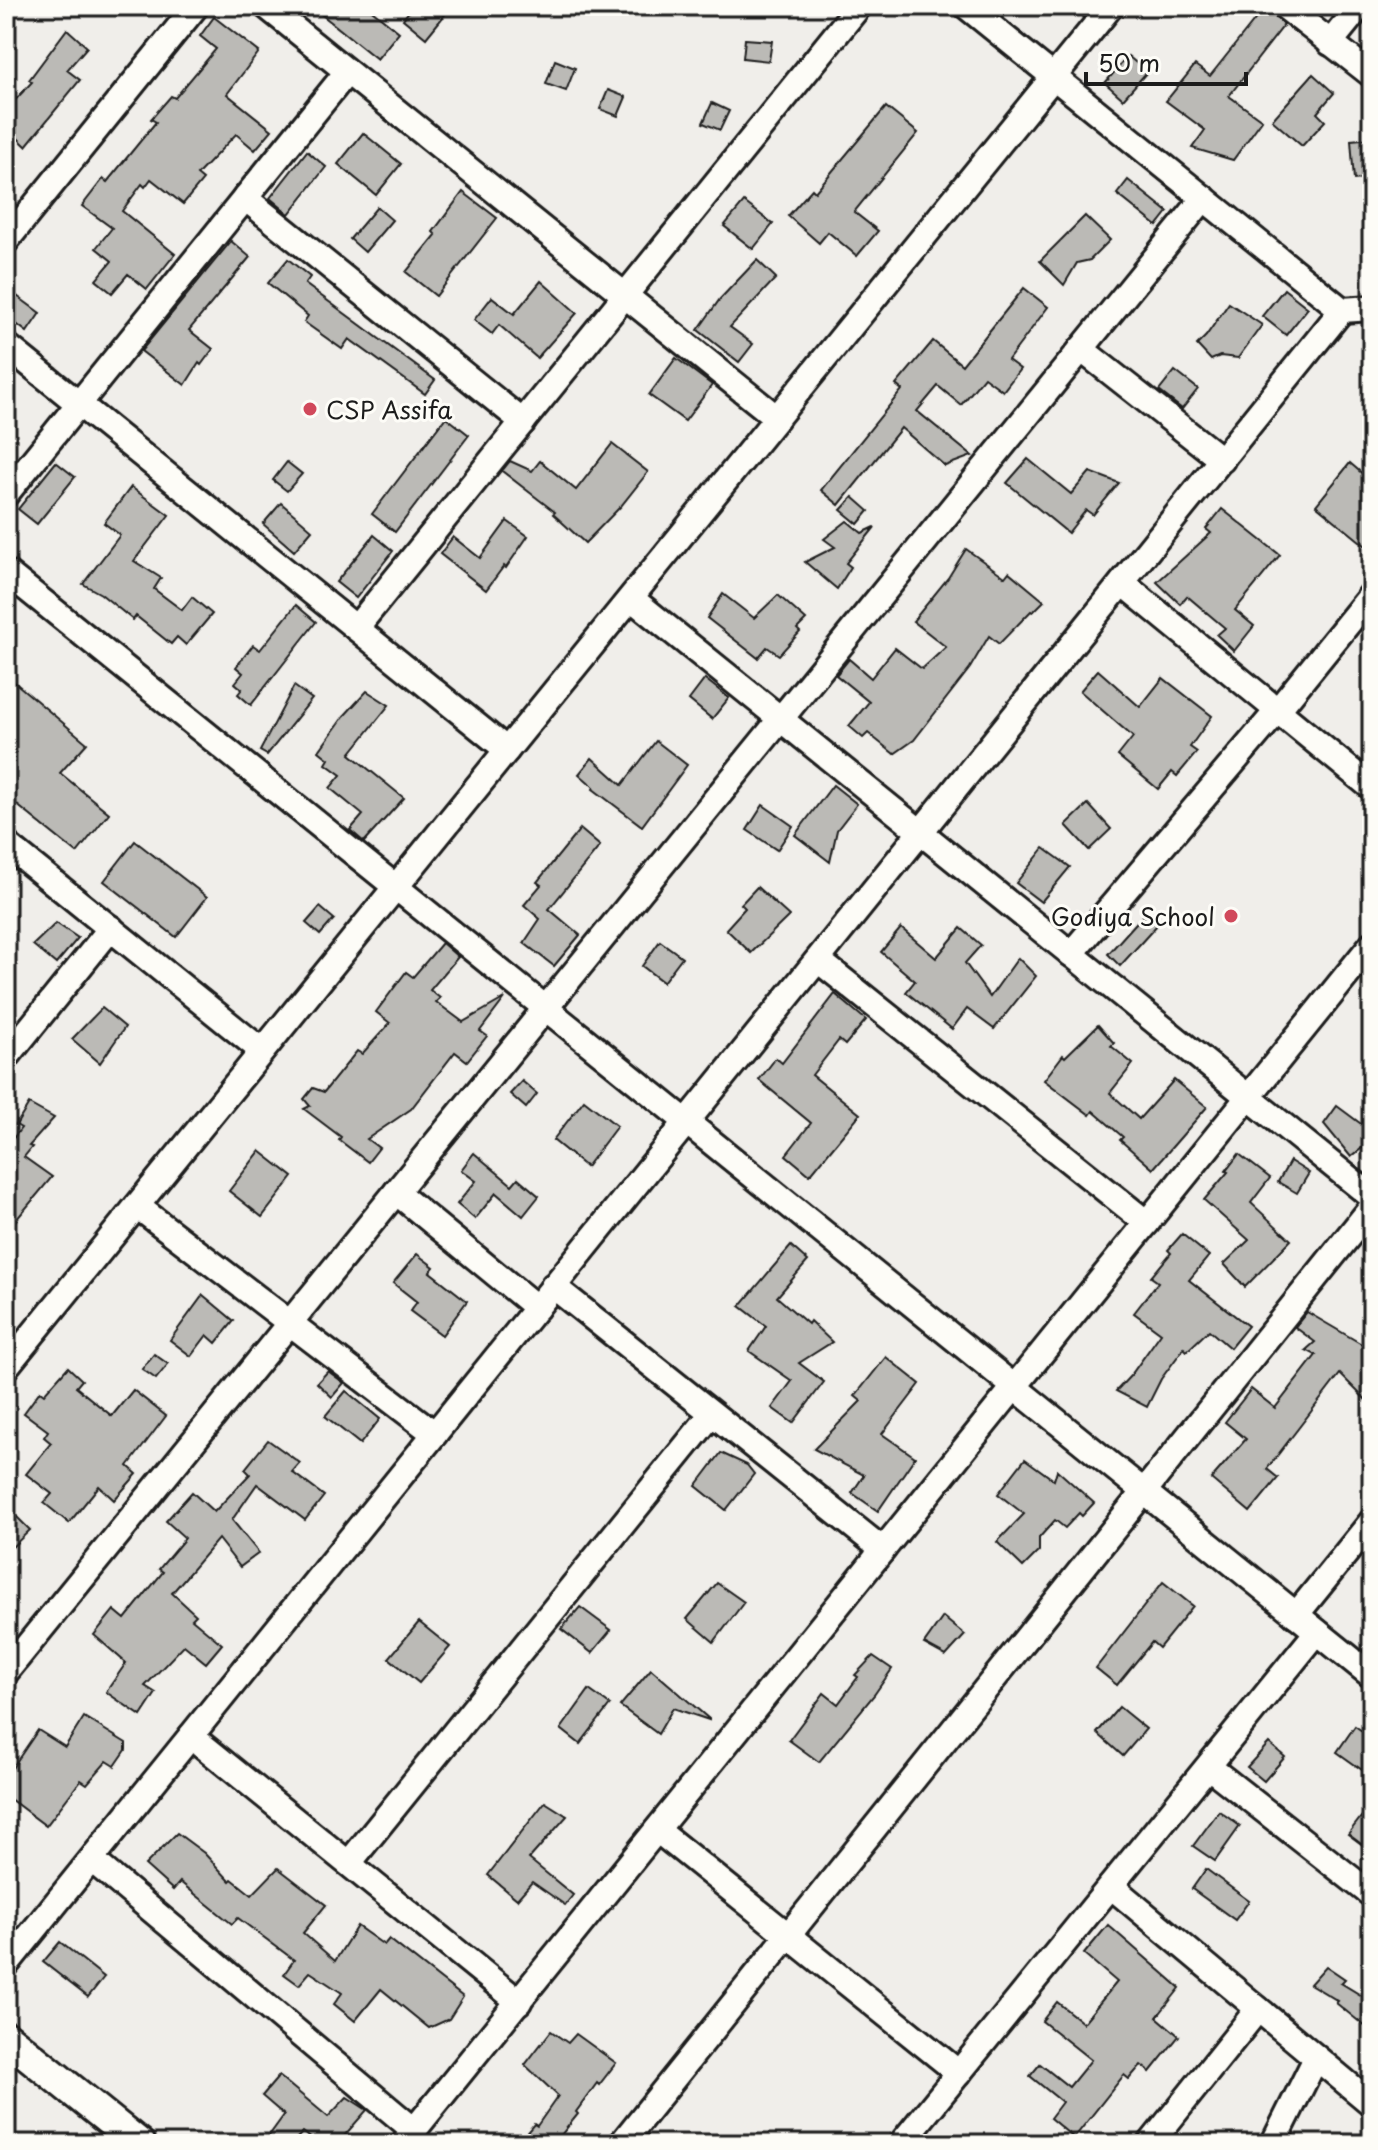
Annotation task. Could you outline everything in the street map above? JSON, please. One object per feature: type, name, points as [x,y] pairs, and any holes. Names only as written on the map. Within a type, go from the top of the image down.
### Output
[{"type":"street","points":[[6,241],[196,6]]},
{"type":"street","points":[[266,6],[777,418]]},
{"type":"street","points":[[356,628],[859,6]]},
{"type":"street","points":[[966,6],[1342,310],[1372,308]]},
{"type":"street","points":[[6,1367],[14,1342],[137,1206],[1111,6]]},
{"type":"street","points":[[1284,6],[1372,75]]},
{"type":"street","points":[[1330,43],[1360,6]]},
{"type":"street","points":[[6,494],[347,72]]},
{"type":"street","points":[[245,198],[523,422]]},
{"type":"street","points":[[6,1672],[1204,198]]},
{"type":"street","points":[[6,1965],[1342,310]]},
{"type":"street","points":[[6,345],[507,750]]},
{"type":"street","points":[[1081,349],[1222,460]]},
{"type":"street","points":[[6,572],[1372,1676]]},
{"type":"street","points":[[1122,583],[1372,788]]},
{"type":"street","points":[[1071,954],[1372,594]]},
{"type":"street","points":[[631,598],[1372,1197]]},
{"type":"street","points":[[6,844],[262,1051]]},
{"type":"street","points":[[6,1058],[111,928]]},
{"type":"street","points":[[92,1860],[409,2137],[1372,944]]},
{"type":"street","points":[[818,960],[1147,1223]]},
{"type":"street","points":[[396,1192],[537,1308]]},
{"type":"street","points":[[137,1206],[435,1434]]},
{"type":"street","points":[[621,2144],[1372,1207]]},
{"type":"street","points":[[553,1286],[883,1550]]},
{"type":"street","points":[[349,1863],[711,1415]]},
{"type":"street","points":[[1296,1615],[1372,1521]]},
{"type":"street","points":[[901,2144],[1317,1632]]},
{"type":"street","points":[[191,1736],[519,2002]]},
{"type":"street","points":[[1209,1767],[1372,1895]]},
{"type":"street","points":[[657,1830],[959,2073]]},
{"type":"street","points":[[1111,1886],[1372,2104]]},
{"type":"street","points":[[1150,2144],[1258,2009]]},
{"type":"street","points":[[6,2037],[139,2144]]},
{"type":"street","points":[[1273,2144],[1316,2058]]},
{"type":"building","points":[[311,6],[367,6],[399,32],[377,59]]},
{"type":"building","points":[[413,6],[452,6],[426,38],[403,19]]},
{"type":"building","points":[[1266,6],[1284,25],[1229,96],[1262,120],[1233,160],[1192,148],[1205,130],[1166,101],[1195,65],[1210,76]]},
{"type":"building","points":[[214,17],[259,52],[227,94],[272,130],[255,150],[236,134],[197,175],[203,180],[183,204],[151,179],[145,187],[142,184],[122,211],[175,254],[147,289],[128,274],[112,293],[96,280],[112,261],[96,248],[112,228],[82,206],[103,179],[107,182],[156,122],[151,119],[171,96],[175,98],[216,49],[200,36]]},
{"type":"building","points":[[67,29],[87,47],[67,70],[80,80],[26,146],[6,127],[6,110],[32,82],[29,80]]},
{"type":"building","points":[[745,39],[772,41],[769,61],[743,58]]},
{"type":"building","points":[[1128,56],[1147,72],[1123,99],[1105,83]]},
{"type":"building","points":[[555,60],[575,68],[566,91],[546,84]]},
{"type":"building","points":[[1313,74],[1334,93],[1317,113],[1325,121],[1302,146],[1272,120]]},
{"type":"building","points":[[608,90],[626,97],[618,116],[600,109]]},
{"type":"building","points":[[712,103],[729,111],[720,130],[703,123]]},
{"type":"building","points":[[886,107],[918,133],[854,212],[878,231],[857,256],[828,232],[819,243],[788,216],[812,189],[815,192]]},
{"type":"building","points":[[363,133],[401,164],[376,195],[338,164]]},
{"type":"building","points":[[1372,138],[1372,178],[1354,180],[1351,140]]},
{"type":"building","points":[[307,151],[326,167],[289,214],[270,198]]},
{"type":"building","points":[[1128,180],[1168,212],[1157,226],[1117,194]]},
{"type":"building","points":[[463,192],[497,218],[436,296],[406,272],[436,235],[433,232]]},
{"type":"building","points":[[744,202],[773,224],[753,249],[724,226]]},
{"type":"building","points":[[377,207],[392,220],[365,252],[350,239]]},
{"type":"building","points":[[1085,216],[1110,240],[1090,260],[1077,263],[1064,285],[1040,261]]},
{"type":"building","points":[[231,241],[250,257],[189,330],[213,349],[201,365],[199,363],[185,385],[141,351]]},
{"type":"building","points":[[288,259],[310,277],[305,284],[435,380],[425,394],[349,339],[342,349],[304,322],[308,316],[268,283]]},
{"type":"building","points":[[757,260],[776,278],[730,327],[753,344],[739,362],[698,330],[720,299]]},
{"type":"building","points":[[541,281],[577,313],[537,358],[499,325],[492,334],[474,320],[492,297],[514,314]]},
{"type":"building","points":[[6,288],[40,313],[27,332],[6,316]]},
{"type":"building","points":[[1024,288],[1048,307],[1008,360],[1020,369],[1003,391],[984,377],[961,405],[938,386],[917,411],[972,456],[945,466],[901,428],[839,505],[821,490],[902,390],[896,385],[933,341],[962,365]]},
{"type":"building","points":[[1284,289],[1308,308],[1286,335],[1262,316]]},
{"type":"building","points":[[1229,303],[1262,325],[1238,358],[1220,356],[1211,360],[1197,345]]},
{"type":"building","points":[[676,358],[712,385],[685,421],[649,395]]},
{"type":"building","points":[[1175,371],[1198,389],[1182,409],[1159,391]]},
{"type":"building","points":[[446,417],[469,435],[395,532],[372,514]]},
{"type":"building","points":[[612,444],[648,472],[585,543],[553,514],[555,512],[502,471],[510,461],[532,471],[540,461],[576,490]]},
{"type":"building","points":[[1028,459],[1071,494],[1090,472],[1119,483],[1093,515],[1086,510],[1068,533],[1007,483]]},
{"type":"building","points":[[56,462],[75,477],[37,524],[18,509]]},
{"type":"building","points":[[287,462],[302,474],[287,491],[273,480]]},
{"type":"building","points":[[1350,463],[1372,482],[1372,551],[1316,505]]},
{"type":"building","points":[[131,487],[169,515],[134,561],[161,578],[154,589],[182,610],[192,597],[212,614],[186,645],[177,637],[171,644],[136,616],[133,620],[101,594],[83,584],[120,535],[104,523]]},
{"type":"building","points":[[853,497],[869,511],[858,524],[841,510]]},
{"type":"building","points":[[281,503],[312,530],[294,551],[263,524]]},
{"type":"building","points":[[1222,509],[1280,555],[1235,610],[1254,626],[1234,651],[1217,635],[1225,628],[1187,596],[1180,604],[1157,582],[1211,533],[1206,529]]},
{"type":"building","points":[[507,521],[528,536],[486,590],[440,554],[453,537],[480,558]]},
{"type":"building","points":[[847,521],[862,533],[875,527],[846,563],[851,567],[837,589],[805,562],[835,547],[824,539]]},
{"type":"building","points":[[374,535],[393,551],[356,598],[336,582]]},
{"type":"building","points":[[966,549],[1005,577],[1009,572],[1044,601],[999,644],[989,636],[970,668],[914,740],[894,754],[868,733],[863,738],[849,726],[869,702],[836,675],[849,659],[871,678],[895,648],[922,669],[946,647],[913,621],[948,578]]},
{"type":"building","points":[[723,594],[754,618],[778,595],[806,620],[797,629],[800,632],[779,655],[767,647],[758,658],[707,618]]},
{"type":"building","points":[[296,605],[316,622],[251,705],[238,694],[242,689],[235,683],[243,673],[236,667],[253,645],[260,650]]},
{"type":"building","points":[[1098,670],[1140,707],[1163,678],[1212,716],[1190,747],[1197,752],[1177,776],[1172,772],[1158,789],[1118,756],[1133,737],[1080,691]]},
{"type":"building","points":[[6,675],[87,743],[60,773],[109,813],[77,853],[6,796]]},
{"type":"building","points":[[705,679],[729,698],[712,719],[689,700]]},
{"type":"building","points":[[294,686],[312,699],[267,755],[260,751]]},
{"type":"building","points":[[367,691],[389,705],[350,754],[404,798],[364,842],[350,830],[363,815],[330,788],[341,775],[326,764],[329,759],[319,751]]},
{"type":"building","points":[[656,741],[687,765],[642,826],[593,789],[579,774],[592,758],[622,785]]},
{"type":"building","points":[[833,785],[857,804],[837,830],[830,862],[795,835]]},
{"type":"building","points":[[1088,804],[1111,829],[1089,850],[1066,825]]},
{"type":"building","points":[[763,805],[793,826],[777,850],[747,830]]},
{"type":"building","points":[[580,829],[600,846],[549,909],[580,935],[554,966],[524,943],[540,919],[524,905],[541,885],[537,882]]},
{"type":"building","points":[[135,841],[207,897],[176,937],[104,881]]},
{"type":"building","points":[[1044,848],[1070,867],[1041,902],[1016,883]]},
{"type":"building","points":[[757,887],[789,916],[751,953],[726,929],[745,908],[741,904]]},
{"type":"building","points":[[320,907],[334,919],[320,935],[306,923]]},
{"type":"building","points":[[1145,913],[1158,924],[1120,966],[1108,954]]},
{"type":"building","points":[[56,923],[78,938],[56,964],[33,945]]},
{"type":"building","points":[[901,928],[936,958],[961,928],[981,945],[965,963],[990,997],[1018,958],[1036,976],[994,1029],[967,1009],[952,1029],[906,992],[915,981],[881,952]]},
{"type":"building","points":[[660,941],[682,957],[663,982],[642,966]]},
{"type":"building","points":[[442,943],[458,957],[430,990],[440,998],[436,1002],[463,1022],[505,998],[480,1031],[487,1036],[467,1061],[455,1052],[411,1109],[367,1139],[379,1148],[368,1162],[304,1109],[310,1106],[304,1099],[313,1088],[324,1092],[357,1051],[362,1054],[390,1023],[376,1012],[406,972],[413,977]]},
{"type":"building","points":[[835,994],[866,1020],[845,1045],[839,1040],[812,1075],[860,1114],[810,1175],[786,1155],[811,1123],[759,1080],[776,1058],[782,1063]]},
{"type":"building","points":[[102,1008],[125,1027],[100,1063],[72,1039]]},
{"type":"building","points":[[1098,1025],[1114,1043],[1111,1046],[1133,1064],[1110,1093],[1139,1119],[1174,1080],[1207,1107],[1153,1169],[1093,1111],[1090,1115],[1044,1080],[1063,1055],[1065,1057]]},
{"type":"building","points":[[522,1081],[537,1094],[526,1108],[510,1094]]},
{"type":"building","points":[[584,1100],[617,1126],[586,1167],[553,1140]]},
{"type":"building","points":[[29,1104],[54,1118],[29,1146],[32,1147],[24,1157],[52,1177],[6,1232],[6,1143],[8,1145],[21,1128],[16,1125]]},
{"type":"building","points":[[1337,1106],[1372,1132],[1372,1140],[1351,1157],[1324,1124]]},
{"type":"building","points":[[260,1151],[293,1177],[262,1217],[229,1191]]},
{"type":"building","points":[[474,1153],[512,1185],[518,1178],[539,1196],[523,1216],[496,1193],[475,1219],[457,1204],[476,1181],[461,1170]]},
{"type":"building","points":[[1239,1154],[1270,1178],[1251,1203],[1291,1240],[1245,1287],[1224,1264],[1249,1240],[1204,1200]]},
{"type":"building","points":[[1290,1161],[1309,1173],[1297,1193],[1278,1182]]},
{"type":"building","points":[[1182,1234],[1209,1256],[1189,1280],[1248,1326],[1230,1348],[1209,1330],[1187,1351],[1184,1348],[1161,1379],[1147,1407],[1116,1391],[1161,1333],[1134,1313],[1158,1282],[1151,1277]]},
{"type":"building","points":[[791,1246],[808,1261],[777,1297],[832,1342],[799,1363],[824,1382],[793,1423],[772,1408],[792,1381],[749,1351],[766,1326],[740,1306]]},
{"type":"building","points":[[417,1254],[434,1267],[430,1272],[467,1301],[442,1335],[410,1311],[417,1302],[393,1283]]},
{"type":"building","points":[[203,1295],[234,1321],[216,1343],[207,1335],[191,1356],[170,1340]]},
{"type":"building","points":[[1307,1312],[1372,1350],[1372,1406],[1340,1374],[1267,1469],[1278,1478],[1250,1512],[1211,1479],[1246,1439],[1225,1422],[1251,1389],[1275,1408],[1316,1355],[1306,1350],[1315,1342],[1295,1327]]},
{"type":"building","points":[[154,1354],[168,1364],[156,1379],[142,1369]]},
{"type":"building","points":[[886,1357],[920,1384],[882,1434],[915,1457],[878,1511],[852,1493],[864,1475],[814,1449],[861,1401],[855,1396]]},
{"type":"building","points":[[68,1367],[82,1380],[76,1387],[112,1416],[133,1390],[166,1416],[128,1466],[137,1474],[114,1500],[99,1486],[69,1523],[44,1503],[52,1494],[26,1474],[51,1443],[44,1437],[48,1431],[24,1413],[40,1391],[44,1394]]},
{"type":"building","points":[[328,1371],[344,1383],[332,1397],[317,1383]]},
{"type":"building","points":[[346,1391],[380,1419],[360,1444],[325,1416]]},
{"type":"building","points":[[268,1440],[300,1463],[292,1472],[324,1496],[305,1520],[257,1484],[232,1520],[259,1553],[240,1567],[218,1539],[172,1593],[196,1615],[192,1619],[222,1644],[206,1663],[184,1645],[145,1686],[156,1693],[141,1716],[106,1692],[126,1663],[94,1635],[114,1610],[125,1619],[163,1572],[159,1569],[185,1538],[166,1521],[192,1492],[214,1512],[250,1474],[245,1469]]},
{"type":"building","points":[[721,1453],[747,1465],[754,1474],[726,1510],[696,1486]]},
{"type":"building","points":[[1025,1459],[1054,1480],[1057,1470],[1094,1503],[1065,1528],[1055,1520],[1039,1538],[1039,1551],[1023,1567],[997,1542],[1024,1514],[998,1494]]},
{"type":"building","points":[[6,1506],[30,1530],[6,1553]]},
{"type":"building","points":[[1163,1582],[1193,1606],[1159,1648],[1152,1642],[1117,1685],[1096,1668]]},
{"type":"building","points":[[717,1583],[744,1602],[714,1642],[687,1619]]},
{"type":"building","points":[[580,1607],[611,1630],[592,1653],[561,1629]]},
{"type":"building","points":[[943,1617],[965,1635],[946,1656],[924,1644]]},
{"type":"building","points":[[419,1622],[450,1647],[419,1683],[389,1658]]},
{"type":"building","points":[[873,1656],[892,1669],[819,1762],[789,1740],[824,1693],[838,1704],[858,1677],[855,1675]]},
{"type":"building","points":[[651,1669],[709,1720],[673,1708],[658,1734],[620,1706]]},
{"type":"building","points":[[589,1690],[610,1705],[580,1744],[561,1729]]},
{"type":"building","points":[[1119,1707],[1146,1729],[1123,1756],[1097,1733]]},
{"type":"building","points":[[84,1717],[126,1743],[126,1750],[115,1766],[107,1761],[87,1784],[81,1780],[46,1826],[6,1796],[6,1777],[38,1730],[65,1747]]},
{"type":"building","points":[[1355,1726],[1372,1738],[1372,1777],[1337,1752]]},
{"type":"building","points":[[1269,1743],[1285,1757],[1264,1781],[1247,1767]]},
{"type":"building","points":[[545,1802],[567,1816],[529,1859],[573,1895],[565,1905],[532,1882],[517,1899],[488,1875]]},
{"type":"building","points":[[1372,1803],[1372,1852],[1348,1834]]},
{"type":"building","points":[[1219,1811],[1240,1826],[1215,1861],[1193,1846]]},
{"type":"building","points":[[177,1833],[204,1853],[230,1881],[232,1879],[252,1895],[278,1868],[326,1905],[303,1933],[335,1961],[357,1926],[384,1945],[389,1939],[463,1997],[449,2019],[429,2028],[381,1989],[355,2021],[334,2004],[342,1993],[310,1972],[299,1985],[284,1974],[294,1960],[238,1918],[232,1924],[180,1882],[173,1890],[145,1865]]},
{"type":"building","points":[[1206,1869],[1249,1901],[1235,1920],[1192,1889]]},
{"type":"building","points":[[1108,1925],[1180,1988],[1157,2017],[1179,2036],[1150,2072],[1141,2065],[1129,2079],[1124,2075],[1074,2138],[1050,2118],[1062,2102],[1030,2076],[1040,2064],[1069,2087],[1091,2060],[1042,2021],[1057,2002],[1083,2023],[1117,1982],[1084,1954]]},
{"type":"building","points":[[60,1942],[104,1977],[88,1997],[43,1962]]},
{"type":"building","points":[[1326,1966],[1345,1979],[1341,1983],[1372,2002],[1372,2032],[1336,2003],[1338,2001],[1310,1984]]},
{"type":"building","points":[[551,2031],[568,2043],[576,2034],[616,2063],[599,2085],[597,2083],[557,2140],[562,2144],[517,2144],[534,2124],[537,2126],[558,2096],[525,2065]]},
{"type":"building","points":[[279,2076],[328,2117],[347,2097],[367,2110],[337,2144],[318,2144],[303,2132],[291,2144],[263,2144],[284,2115],[262,2096]]},
{"type":"place","name":"CSP Assifa","points":[[310,409]]},
{"type":"place","name":"Godiya School","points":[[1231,916]]}]
